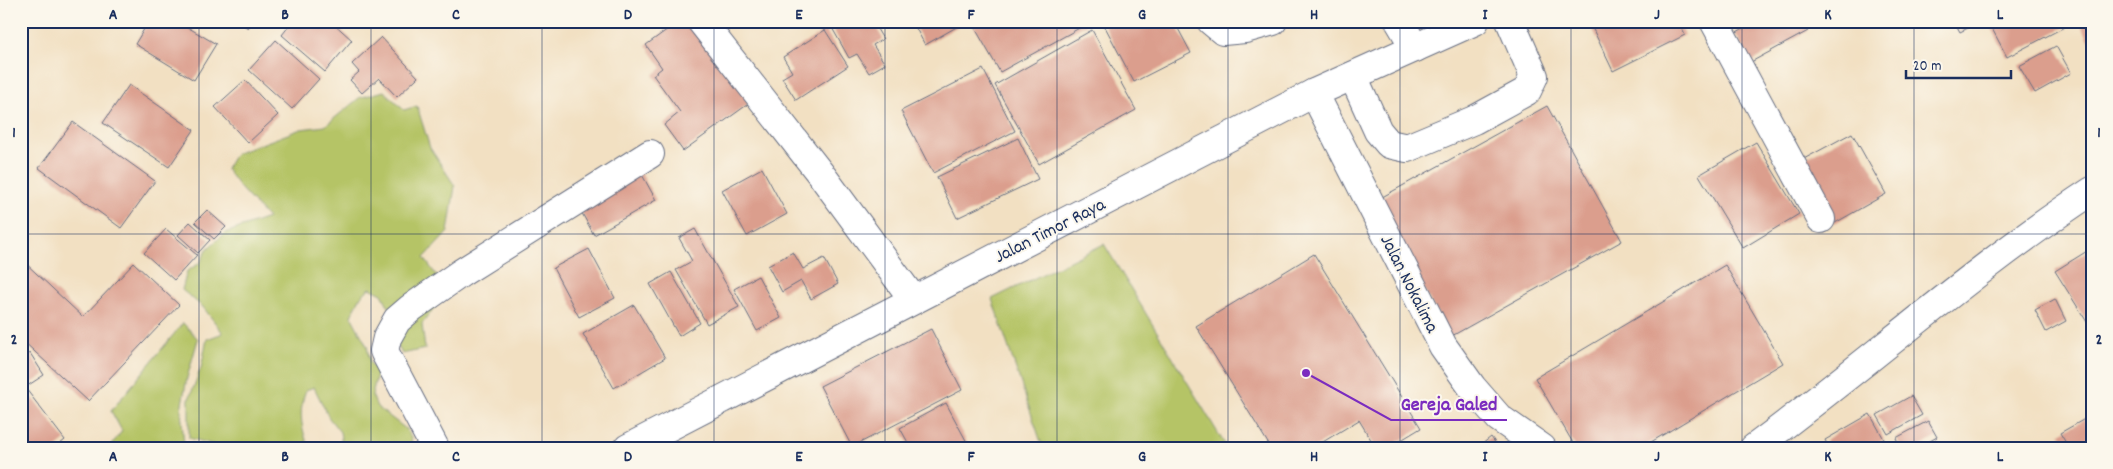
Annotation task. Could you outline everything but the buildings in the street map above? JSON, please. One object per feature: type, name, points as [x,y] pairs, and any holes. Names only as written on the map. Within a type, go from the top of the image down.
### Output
[{"type":"main road","points":[[701,21],[823,178],[913,299]]},
{"type":"main road","points":[[1211,21],[1223,31],[1245,30],[1273,21]]},
{"type":"main road","points":[[1399,21],[1415,48]]},
{"type":"main road","name":"Jalan Timor Raya","points":[[628,448],[1314,93],[1475,21]]},
{"type":"main road","points":[[1352,76],[1378,131],[1389,144],[1407,148],[1474,120],[1527,90],[1534,76],[1510,21]]},
{"type":"main road","points":[[1714,21],[1821,218]]},
{"type":"main road","name":"Jalan Nokalima","points":[[1314,93],[1443,346],[1472,388],[1499,418],[1542,448]]},
{"type":"main road","points":[[435,448],[384,351],[387,338],[397,320],[461,273],[650,154]]},
{"type":"main road","points":[[1754,448],[1816,402],[1948,295],[2092,191]]},
{"type":"green space","points":[[384,91],[404,110],[417,106],[430,148],[455,186],[448,232],[424,258],[441,282],[435,307],[422,324],[425,349],[402,354],[390,330],[393,315],[382,294],[370,288],[361,296],[351,316],[367,346],[370,363],[378,370],[372,395],[377,407],[406,429],[412,440],[408,448],[345,448],[342,445],[340,432],[329,418],[314,387],[306,390],[301,412],[302,426],[309,448],[226,448],[189,438],[189,399],[201,368],[207,339],[223,333],[203,307],[182,290],[187,271],[200,263],[207,249],[225,233],[268,218],[241,189],[226,169],[235,154],[301,129],[325,126],[359,98]]},
{"type":"green space","points":[[1104,244],[1227,448],[1043,448],[992,299]]},
{"type":"green space","points":[[183,323],[198,339],[181,409],[184,445],[188,448],[109,448],[122,431],[111,411]]},
{"type":"place","name":"Gereja Galed","points":[[1306,373]]}]
